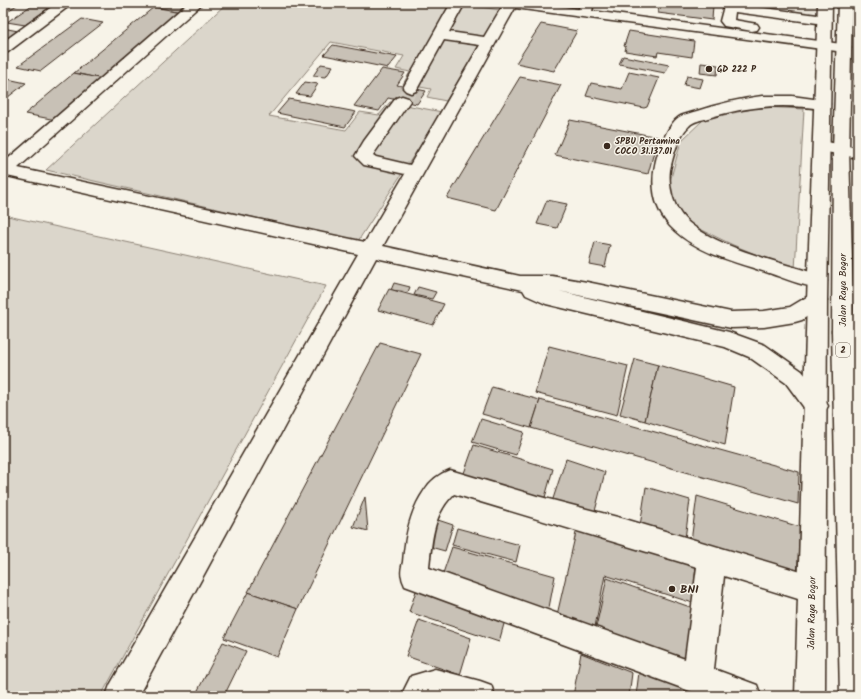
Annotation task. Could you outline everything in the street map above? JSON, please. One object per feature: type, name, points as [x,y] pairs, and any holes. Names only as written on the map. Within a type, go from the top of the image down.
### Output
[{"type":"main road","points":[[3,49],[66,3]]},
{"type":"main road","points":[[4,171],[196,3]]},
{"type":"main road","points":[[414,171],[370,161],[364,156],[370,145],[406,94],[458,3]]},
{"type":"main road","points":[[508,3],[585,8],[829,31]]},
{"type":"main road","name":"Jalan Raya Bogor","points":[[845,3],[829,31],[832,106],[840,150],[843,287],[850,333],[845,412],[855,696]]},
{"type":"main road","points":[[121,696],[414,171],[511,4]]},
{"type":"main road","points":[[734,8],[829,31],[734,24],[727,21],[728,11],[729,9],[734,8]]},
{"type":"main road","points":[[440,35],[489,42]]},
{"type":"main road","points":[[832,106],[801,100],[744,102],[722,107],[684,121],[667,149],[660,171],[662,188],[668,211],[681,226],[692,235],[709,244],[817,291],[843,287]]},
{"type":"main road","name":"Jalan Raya Bogor","points":[[810,696],[817,291],[840,150]]},
{"type":"main road","points":[[4,171],[520,283],[546,296],[730,330],[764,319],[795,314],[817,291]]},
{"type":"main road","points":[[730,330],[757,352],[794,377],[816,406],[845,412]]},
{"type":"main road","points":[[746,696],[415,576],[417,549],[423,522],[431,500],[450,481],[537,508],[625,532],[811,589]]},
{"type":"main road","points":[[698,679],[712,559]]},
{"type":"main road","points":[[416,696],[422,687],[435,684],[480,696]]},
{"type":"shaded area","points":[[227,3],[454,3],[500,10],[446,101],[427,97],[431,89],[403,84],[410,72],[396,69],[404,56],[331,42],[269,116],[346,130],[360,112],[379,115],[390,102],[442,112],[358,241],[46,170]]},
{"type":"shaded area","points":[[718,3],[816,3],[816,17],[747,7]]},
{"type":"shaded area","points":[[762,107],[804,109],[795,270],[733,245],[671,215],[668,189],[681,141],[704,119]]},
{"type":"shaded area","points":[[3,215],[326,286],[101,696],[3,696]]},
{"type":"building","points":[[3,3],[20,3],[3,14]]},
{"type":"building","points":[[35,3],[56,3],[25,25],[7,22]]},
{"type":"building","points":[[160,3],[191,3],[181,12],[155,7]]},
{"type":"building","points":[[659,3],[696,3],[713,5],[712,20],[658,13]]},
{"type":"building","points":[[154,7],[181,12],[103,79],[74,73]]},
{"type":"building","points":[[82,19],[103,23],[41,71],[18,66]]},
{"type":"building","points":[[541,24],[577,31],[554,71],[516,63]]},
{"type":"building","points":[[3,28],[18,31],[3,41]]},
{"type":"building","points":[[629,31],[694,41],[692,57],[658,52],[657,56],[625,51],[626,47],[624,46]]},
{"type":"building","points":[[333,45],[397,57],[388,68],[324,55]]},
{"type":"building","points":[[623,56],[669,65],[665,73],[619,64]]},
{"type":"building","name":"GD 222 P","points":[[701,63],[718,65],[717,75],[700,73]]},
{"type":"building","points":[[321,64],[333,66],[326,77],[313,76]]},
{"type":"building","points":[[382,69],[405,73],[397,85],[426,91],[417,104],[388,98],[379,111],[354,106]]},
{"type":"building","points":[[629,72],[659,78],[647,107],[644,108],[586,96],[591,83],[622,89]]},
{"type":"building","points":[[74,73],[103,79],[56,120],[25,114]]},
{"type":"building","points":[[687,76],[703,79],[700,88],[684,85]]},
{"type":"building","points":[[520,77],[561,85],[496,210],[447,198]]},
{"type":"building","points":[[3,78],[26,83],[3,101]]},
{"type":"building","points":[[305,82],[318,84],[310,96],[296,94]]},
{"type":"building","points":[[289,99],[356,112],[345,127],[277,113]]},
{"type":"building","name":"SPBU Pertamina COCO 31.137.01","points":[[570,120],[658,137],[648,174],[555,155]]},
{"type":"building","points":[[547,200],[567,204],[557,228],[537,224]]},
{"type":"building","points":[[595,242],[610,245],[605,267],[589,264]]},
{"type":"building","points":[[394,283],[410,287],[408,292],[391,290]]},
{"type":"building","points":[[418,287],[436,292],[432,299],[414,295]]},
{"type":"building","points":[[389,289],[444,304],[433,325],[378,310]]},
{"type":"building","points":[[380,343],[421,354],[298,609],[248,592]]},
{"type":"building","points":[[549,346],[628,366],[617,415],[535,393]]},
{"type":"building","points":[[635,359],[658,365],[645,421],[620,414]]},
{"type":"building","points":[[658,365],[734,387],[725,445],[645,421]]},
{"type":"building","points":[[492,387],[540,400],[531,428],[482,414]]},
{"type":"building","points":[[540,400],[799,472],[798,504],[531,428]]},
{"type":"building","points":[[481,419],[524,432],[516,455],[472,442]]},
{"type":"building","points":[[474,445],[553,469],[544,501],[463,476]]},
{"type":"building","points":[[566,459],[605,472],[593,519],[551,505]]},
{"type":"building","points":[[646,487],[690,500],[685,539],[640,526]]},
{"type":"building","points":[[697,496],[800,527],[797,578],[690,549]]},
{"type":"building","points":[[365,497],[368,531],[353,527]]},
{"type":"building","points":[[432,518],[453,525],[445,551],[423,545]]},
{"type":"building","name":"BNI","points":[[578,524],[696,565],[693,603],[605,575],[595,627],[557,615]]},
{"type":"building","points":[[457,528],[520,545],[516,562],[452,545]]},
{"type":"building","points":[[452,547],[555,576],[547,618],[440,582]]},
{"type":"building","points":[[607,578],[693,608],[685,662],[594,636]]},
{"type":"building","points":[[418,585],[507,613],[499,642],[409,612]]},
{"type":"building","points":[[248,592],[298,609],[277,657],[224,638]]},
{"type":"building","points":[[419,620],[471,638],[460,675],[406,656]]},
{"type":"building","points":[[223,642],[246,651],[224,696],[206,696],[197,692]]},
{"type":"building","points":[[581,653],[632,673],[629,696],[573,696]]},
{"type":"building","points":[[639,672],[718,696],[636,696]]},
{"type":"tunnel","points":[[402,101],[411,88]]},
{"type":"place","name":"GD 222 P","points":[[709,69]]},
{"type":"place","name":"SPBU Pertamina COCO 31.137.01","points":[[607,146]]},
{"type":"place","name":"BNI","points":[[672,589]]}]
